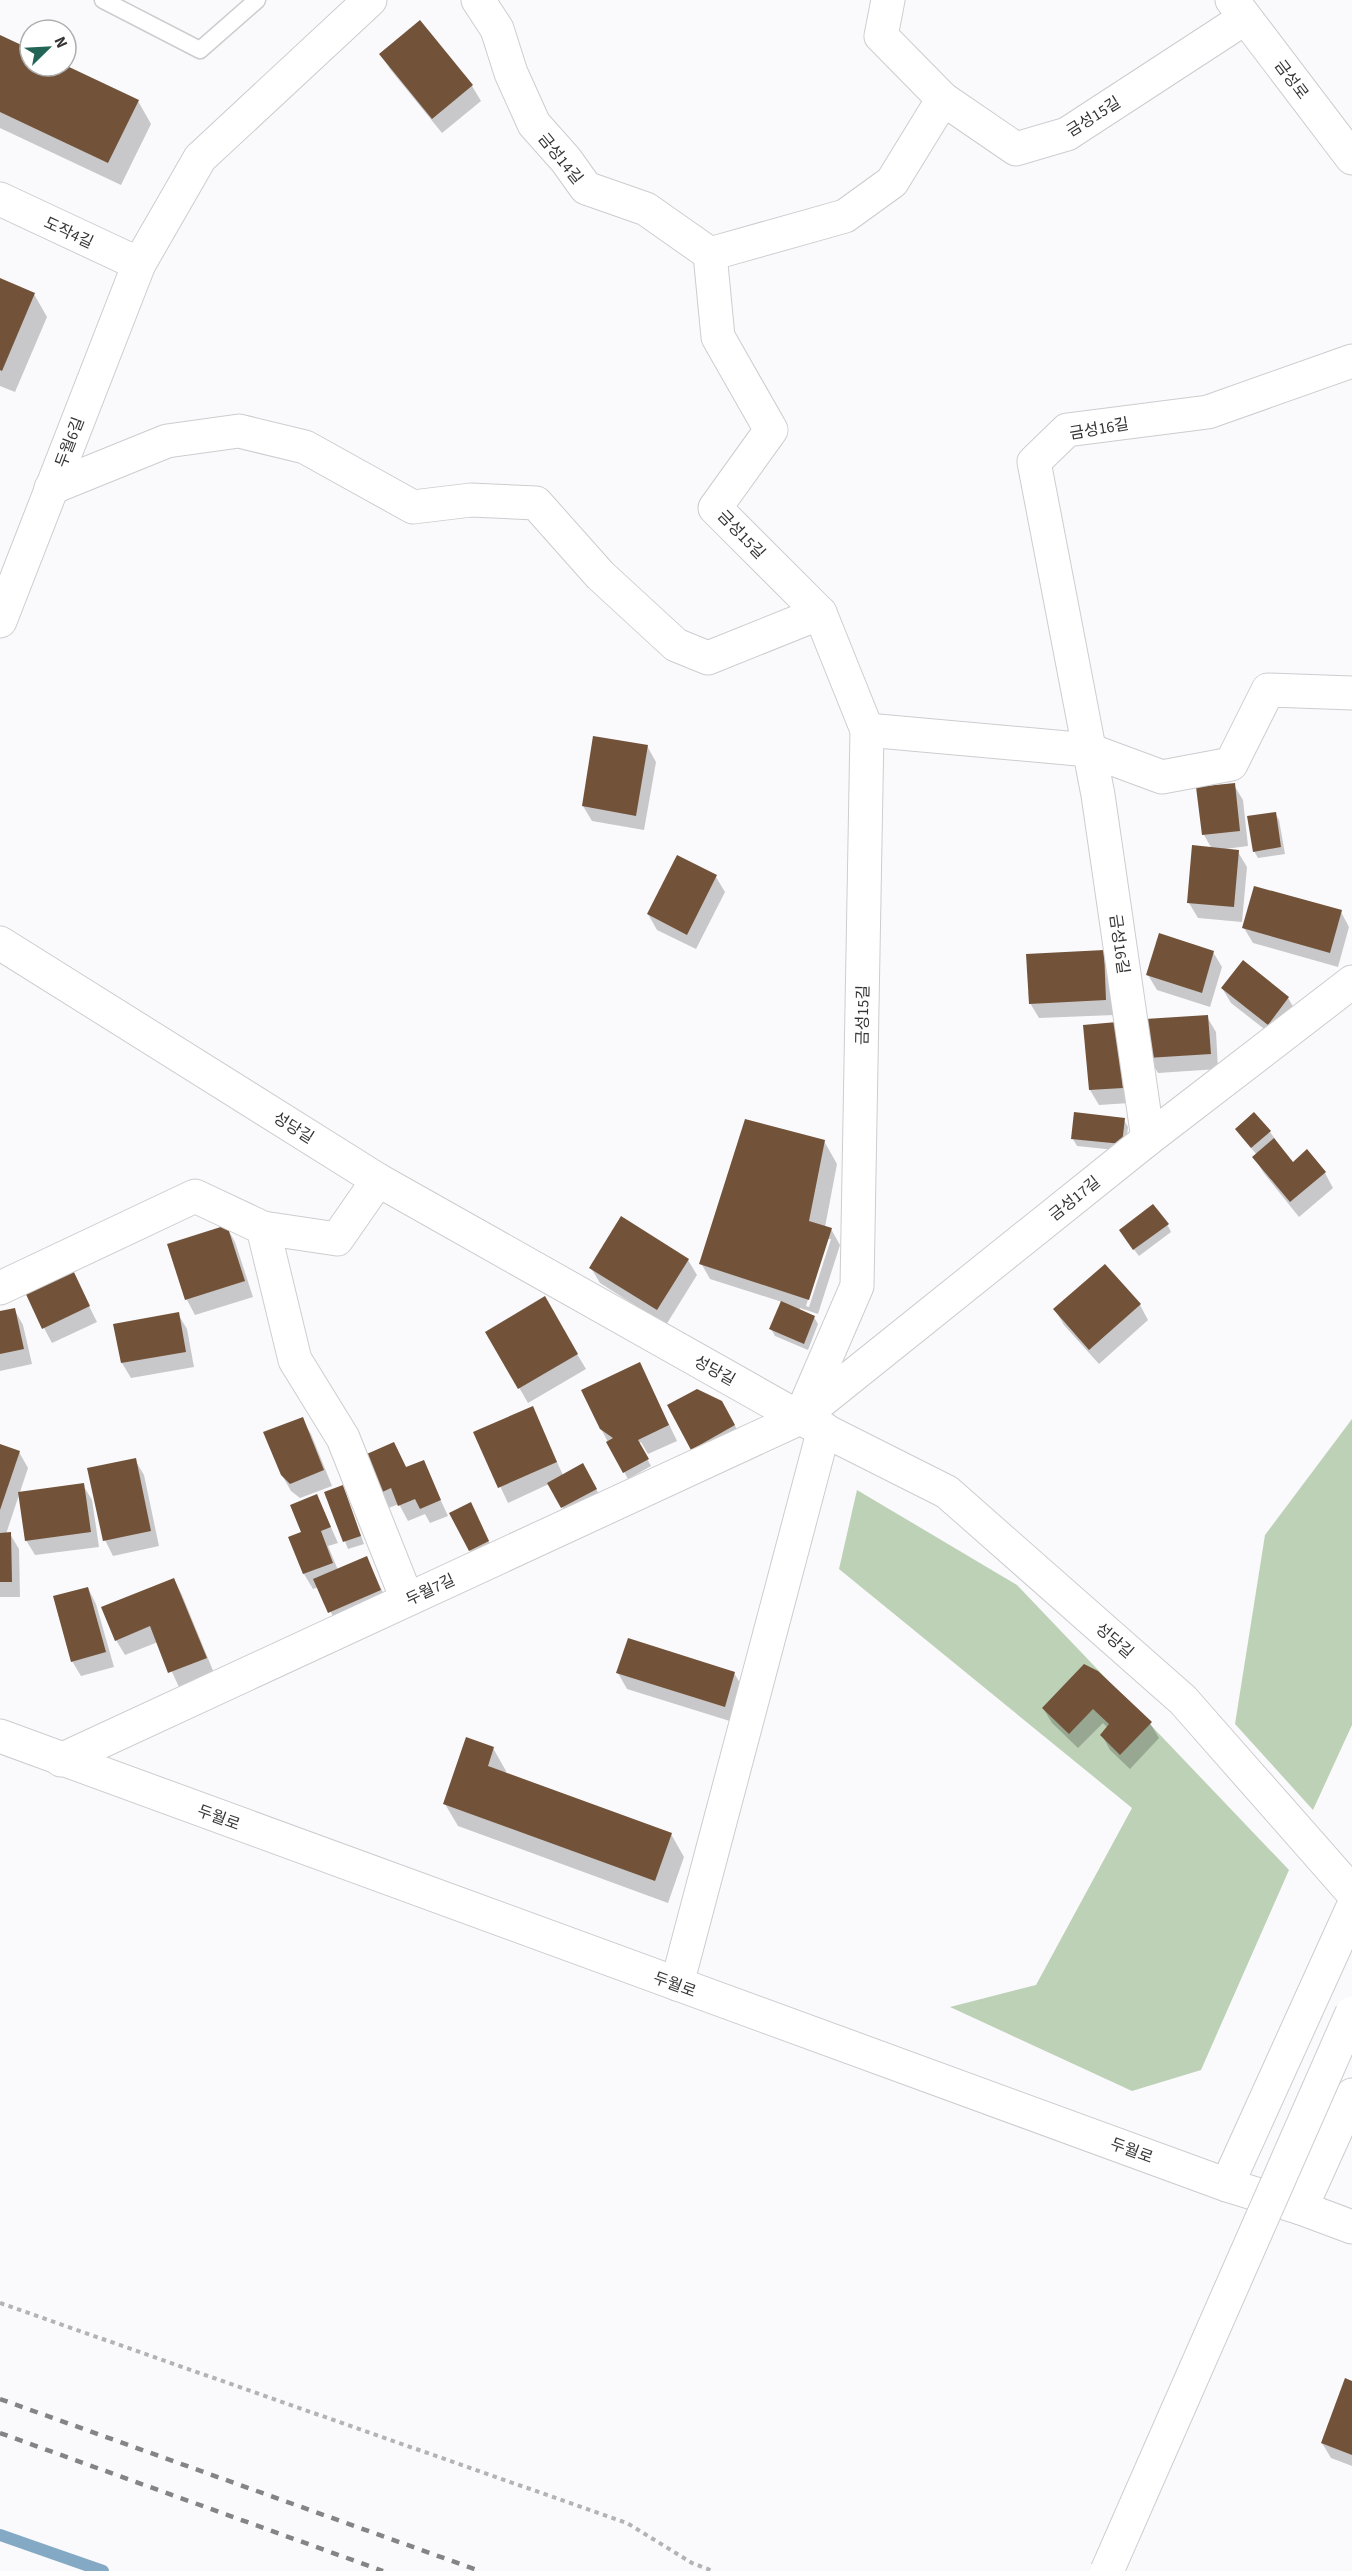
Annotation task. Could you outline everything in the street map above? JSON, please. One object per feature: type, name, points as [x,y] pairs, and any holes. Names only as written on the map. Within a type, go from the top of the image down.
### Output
[{"type":"street","points":[[139,264],[200,158],[370,0]]},
{"type":"street","name":"금성14길","points":[[478,0],[497,29],[511,73],[534,124],[566,160],[586,189],[646,210],[710,254]]},
{"type":"street","points":[[710,254],[845,216],[892,182],[943,99],[881,36],[888,0]]},
{"type":"street","name":"금성15길","points":[[943,99],[1016,148],[1067,134],[1238,9]]},
{"type":"street","name":"금성로","points":[[1238,9],[1352,158]]},
{"type":"street","name":"도작4길","points":[[0,200],[139,264]]},
{"type":"street","name":"금성15길","points":[[677,1984],[812,1423],[857,1286],[867,730],[820,613],[715,508],[771,430],[718,337],[710,254]]},
{"type":"street","name":"두월6길","points":[[0,621],[139,264]]},
{"type":"street","name":"금성16길","points":[[1148,1139],[1098,795],[1034,462],[1067,430],[1208,412],[1352,361]]},
{"type":"street","points":[[51,488],[167,441],[239,431],[305,447],[413,507],[471,500],[536,503],[600,575],[676,645],[708,658],[820,613]]},
{"type":"street","points":[[867,730],[1089,750],[1162,777],[1231,764],[1268,690],[1352,693]]},
{"type":"street","name":"성당길","points":[[0,943],[378,1180],[812,1423],[947,1492],[1183,1700],[1352,1892]]},
{"type":"street","name":"금성17길","points":[[812,1423],[1148,1139],[1352,982]]},
{"type":"street","points":[[0,1288],[195,1196],[263,1228],[337,1239],[378,1180]]},
{"type":"street","points":[[263,1228],[295,1360],[343,1438],[407,1599]]},
{"type":"street","name":"두월7길","points":[[61,1760],[407,1599],[812,1423]]},
{"type":"street","name":"두월로","points":[[0,1736],[1227,2185],[1352,2227]]},
{"type":"street","points":[[1227,2185],[1352,1909]]},
{"type":"street","points":[[1107,2571],[1352,2013]]},
{"type":"street","points":[[1301,2208],[1352,2095]]},
{"type":"lane","points":[[103,0],[200,50],[256,0]]},
{"type":"path","points":[[0,2303],[627,2523],[692,2563],[714,2571]]},
{"type":"green space","points":[[1352,1419],[1352,1725],[1313,1810],[1235,1724],[1265,1535]]},
{"type":"green space","points":[[857,1490],[1017,1585],[1289,1870],[1201,2070],[1132,2091],[950,2007],[1036,1985],[1132,1808],[839,1569]]},
{"type":"building","points":[[420,20],[473,85],[432,119],[379,54]]},
{"type":"building","points":[[0,35],[18,43],[18,78],[78,78],[78,71],[139,100],[108,163],[0,112]]},
{"type":"building","points":[[0,278],[35,293],[2,371],[0,370]]},
{"type":"building","points":[[593,736],[648,745],[636,816],[582,806]]},
{"type":"building","points":[[1235,783],[1240,831],[1202,835],[1196,787]]},
{"type":"building","points":[[1276,812],[1281,847],[1253,852],[1247,816]]},
{"type":"building","points":[[1192,845],[1239,850],[1234,907],[1187,903]]},
{"type":"building","points":[[677,855],[717,875],[687,935],[647,914]]},
{"type":"building","points":[[1254,886],[1342,910],[1330,953],[1242,928]]},
{"type":"building","points":[[1159,933],[1214,951],[1202,993],[1146,975]]},
{"type":"building","points":[[1104,950],[1106,1000],[1029,1004],[1026,954]]},
{"type":"building","points":[[1243,960],[1289,997],[1268,1025],[1221,988]]},
{"type":"building","points":[[1208,1015],[1211,1054],[1147,1058],[1145,1019]]},
{"type":"building","points":[[1117,1022],[1123,1088],[1089,1090],[1083,1025]]},
{"type":"building","points":[[1074,1112],[1125,1118],[1122,1144],[1071,1139]]},
{"type":"building","points":[[1254,1112],[1271,1131],[1251,1148],[1235,1129]]},
{"type":"building","points":[[745,1119],[825,1140],[809,1221],[832,1228],[809,1300],[699,1264]]},
{"type":"building","points":[[1274,1138],[1293,1162],[1307,1149],[1326,1172],[1290,1202],[1252,1157]]},
{"type":"building","points":[[1153,1204],[1169,1224],[1133,1250],[1119,1230]]},
{"type":"building","points":[[621,1216],[689,1259],[657,1310],[589,1268]]},
{"type":"building","points":[[227,1225],[245,1281],[185,1300],[167,1244]]},
{"type":"building","points":[[1105,1264],[1141,1304],[1089,1350],[1053,1309]]},
{"type":"building","points":[[72,1268],[90,1306],[42,1329],[24,1290]]},
{"type":"building","points":[[545,1296],[578,1354],[518,1389],[485,1332]]},
{"type":"building","points":[[781,1301],[815,1316],[804,1344],[769,1329]]},
{"type":"building","points":[[15,1308],[24,1349],[0,1354],[0,1311]]},
{"type":"building","points":[[179,1312],[186,1352],[121,1363],[113,1324]]},
{"type":"building","points":[[640,1362],[669,1425],[638,1440],[649,1459],[623,1473],[606,1442],[613,1438],[600,1429],[581,1390]]},
{"type":"building","points":[[697,1389],[722,1401],[735,1425],[691,1450],[667,1405]]},
{"type":"building","points":[[533,1406],[557,1462],[498,1488],[473,1432]]},
{"type":"building","points":[[303,1417],[324,1470],[290,1484],[281,1475],[263,1432]]},
{"type":"building","points":[[394,1442],[406,1467],[424,1460],[441,1500],[420,1509],[415,1499],[398,1506],[391,1488],[376,1495],[360,1457]]},
{"type":"building","points":[[0,1444],[20,1451],[0,1510]]},
{"type":"building","points":[[136,1458],[151,1531],[103,1541],[87,1468]]},
{"type":"building","points":[[583,1463],[597,1489],[561,1508],[547,1483]]},
{"type":"building","points":[[84,1483],[91,1532],[25,1541],[18,1492]]},
{"type":"building","points":[[343,1485],[361,1536],[343,1542],[324,1492]]},
{"type":"building","points":[[317,1494],[331,1527],[321,1531],[333,1563],[303,1574],[288,1537],[301,1532],[290,1505]]},
{"type":"building","points":[[471,1502],[489,1541],[469,1551],[449,1513]]},
{"type":"building","points":[[11,1532],[12,1582],[0,1582],[0,1533]]},
{"type":"building","points":[[367,1556],[381,1590],[328,1613],[313,1579]]},
{"type":"building","points":[[174,1578],[207,1658],[168,1673],[150,1626],[115,1641],[101,1607]]},
{"type":"building","points":[[88,1587],[106,1652],[71,1662],[53,1596]]},
{"type":"building","points":[[628,1638],[735,1672],[725,1707],[616,1673]]},
{"type":"building","points":[[1084,1664],[1098,1671],[1152,1722],[1120,1755],[1100,1735],[1109,1724],[1093,1709],[1069,1734],[1042,1708]]},
{"type":"building","points":[[466,1737],[494,1747],[488,1766],[672,1833],[655,1881],[443,1804]]},
{"type":"building","points":[[1345,2378],[1352,2381],[1352,2455],[1321,2443]]},
{"type":"waterway","points":[[0,2535],[103,2571]]},
{"type":"railway","points":[[0,2399],[480,2571]]},
{"type":"railway","points":[[0,2433],[383,2571]]}]
